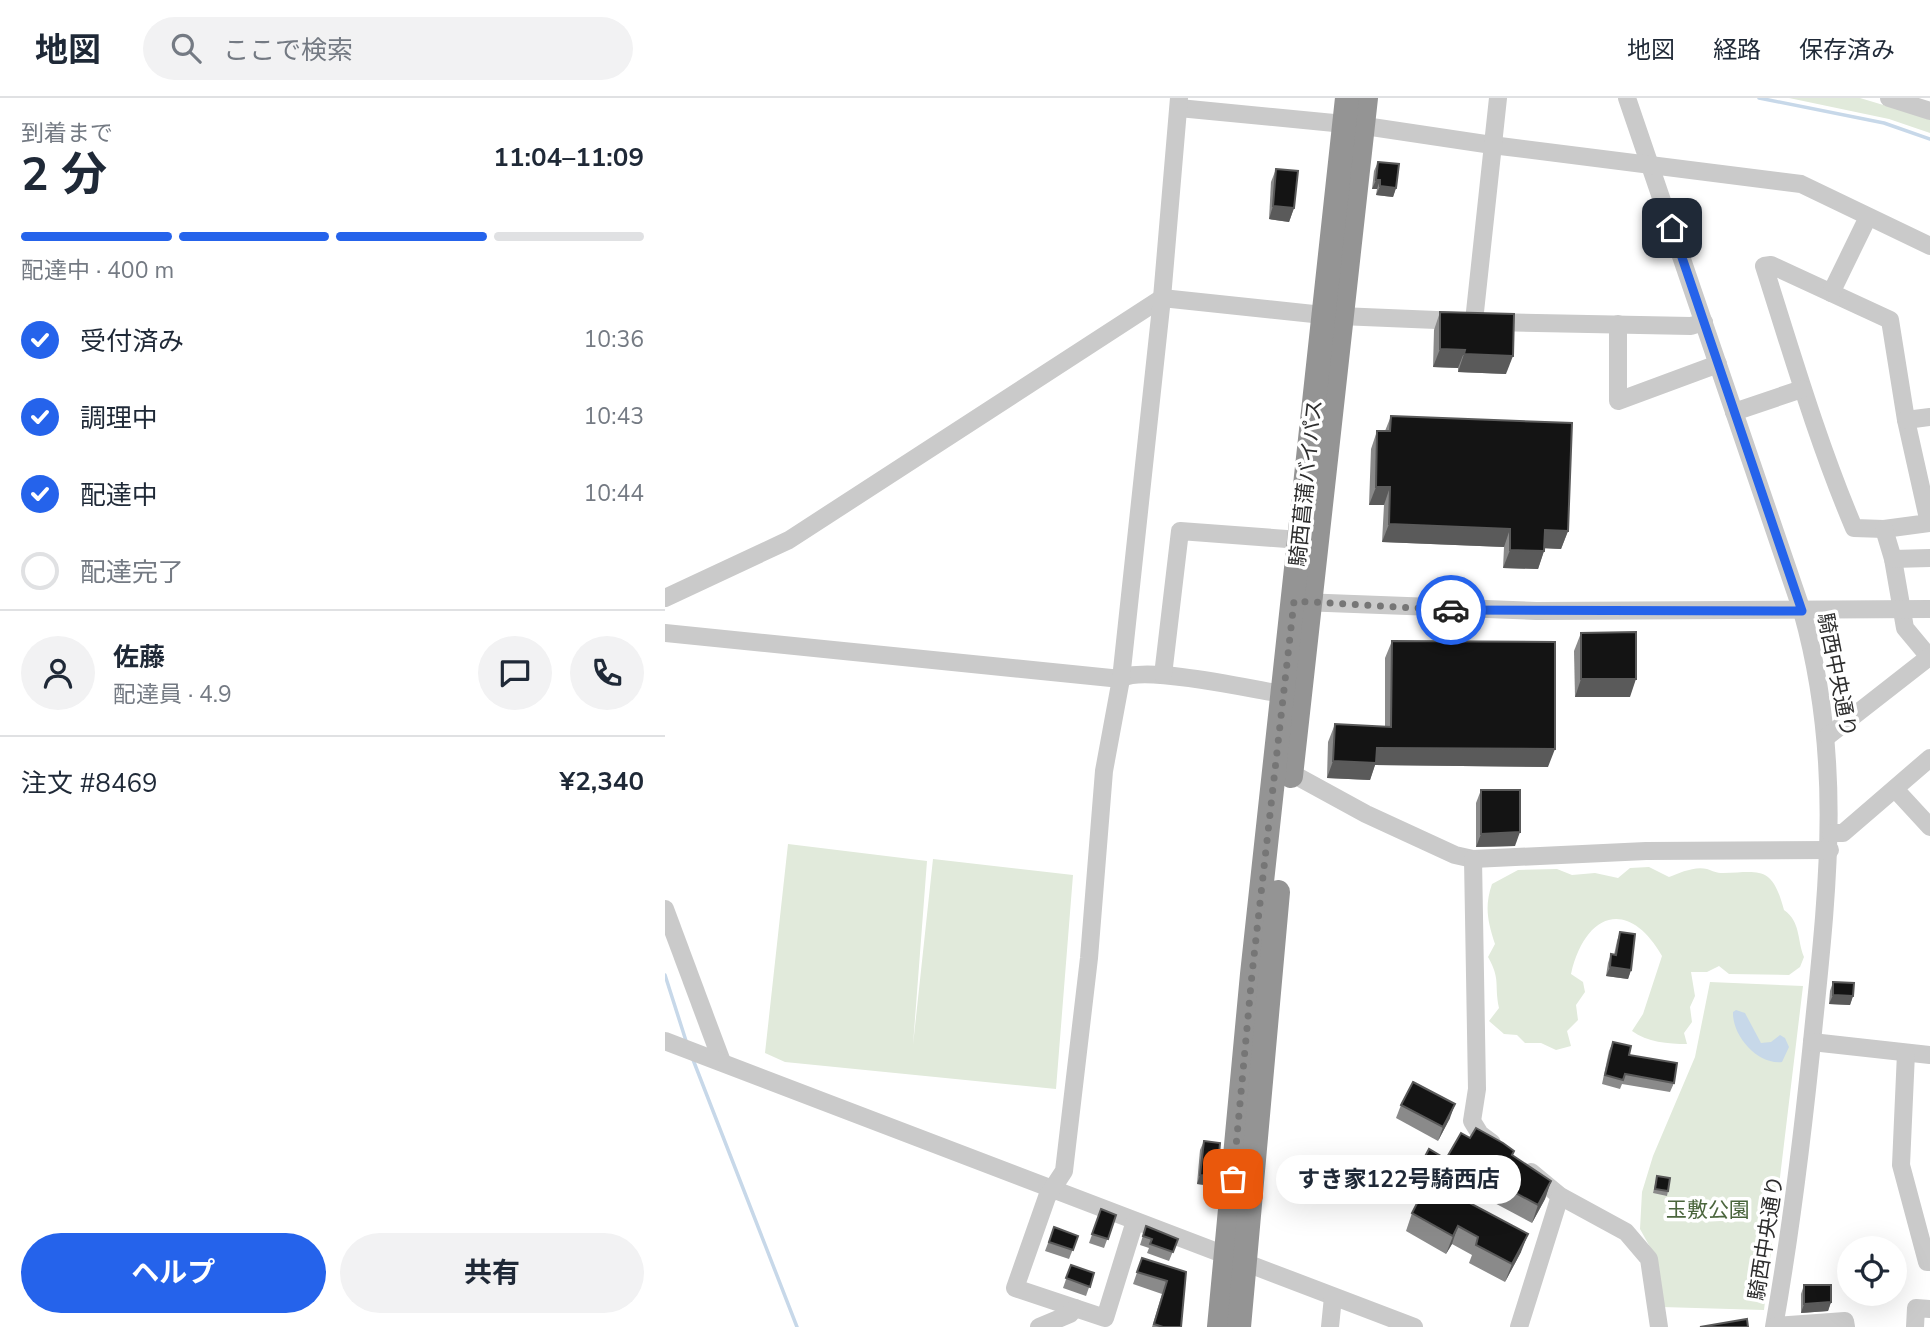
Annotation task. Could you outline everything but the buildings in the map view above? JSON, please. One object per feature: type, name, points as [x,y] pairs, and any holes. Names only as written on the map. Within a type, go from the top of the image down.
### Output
[{"type":"highway","name":"騎西菖蒲バイパス","points":[[1347,98],[1355,125]]},
{"type":"highway","name":"騎西菖蒲バイパス","points":[[1239,1327],[1235,1261],[1252,974],[1302,603],[1355,125],[1366,98]]},
{"type":"highway","name":"騎西菖蒲バイパス","points":[[1219,1327],[1235,1261],[1269,978],[1291,773],[1302,603],[1300,540],[1332,315]]},
{"type":"street","points":[[1474,321],[1498,98]]},
{"type":"street","name":"騎西中央通り","points":[[1627,98],[1802,611],[1819,681],[1828,736],[1831,841],[1795,1208],[1775,1326]]},
{"type":"street","points":[[1889,98],[1930,111]]},
{"type":"street","points":[[1135,1221],[1105,1318],[1015,1288],[1047,1197],[1064,1171],[1089,958],[1104,771],[1121,679],[1162,298],[1179,103],[1801,184],[1930,246]]},
{"type":"street","points":[[1831,293],[1868,217]]},
{"type":"street","points":[[1771,265],[1831,293],[1890,320],[1906,420],[1929,523],[1884,529],[1854,528],[1829,469],[1764,266],[1771,265]]},
{"type":"street","points":[[665,598],[789,540],[1162,298],[1332,315],[1691,326],[1704,322]]},
{"type":"street","points":[[1618,324],[1618,401],[1718,364]]},
{"type":"street","points":[[1734,412],[1802,389]]},
{"type":"street","points":[[1906,420],[1930,417]]},
{"type":"street","points":[[1828,736],[1930,658],[1905,628],[1893,559],[1884,529]]},
{"type":"street","points":[[1163,675],[1180,531],[1300,540]]},
{"type":"street","points":[[1893,559],[1930,558]]},
{"type":"street","points":[[1302,603],[1523,611],[1930,609]]},
{"type":"street","points":[[665,633],[1121,679],[1128,674],[1163,675],[1271,692]]},
{"type":"street","points":[[1291,773],[1366,814],[1455,855],[1473,859],[1831,841],[1930,758]]},
{"type":"street","points":[[1895,789],[1930,828]]},
{"type":"street","points":[[1473,859],[1476,1089],[1472,1121],[1480,1134],[1560,1196],[1626,1232],[1649,1259],[1659,1327]]},
{"type":"street","points":[[665,909],[718,1061]]},
{"type":"street","points":[[1812,1042],[1930,1055]]},
{"type":"street","points":[[666,1043],[1054,1188],[1235,1261],[1414,1327]]},
{"type":"street","points":[[1906,1053],[1901,1164],[1927,1262],[1930,1262]]},
{"type":"street","points":[[1519,1327],[1560,1196]]},
{"type":"street","points":[[1330,1327],[1333,1297]]},
{"type":"street","points":[[1039,1327],[1070,1314],[1075,1308]]},
{"type":"street","points":[[1915,1327],[1916,1308],[1930,1309]]},
{"type":"street","points":[[1775,1326],[1845,1321],[1846,1327]]},
{"type":"green space","points":[[1789,98],[1860,98],[1930,119],[1930,133],[1889,119]]},
{"type":"green space","points":[[788,844],[927,861],[913,1045],[933,859],[1073,875],[1056,1089],[785,1062],[765,1053]]},
{"type":"green space","points":[[1649,867],[1669,877],[1697,868],[1721,873],[1763,874],[1775,885],[1784,910],[1796,926],[1804,957],[1800,967],[1789,975],[1729,974],[1719,966],[1707,972],[1691,972],[1695,996],[1690,1007],[1692,1022],[1684,1033],[1687,1044],[1651,1040],[1632,1031],[1643,1014],[1662,956],[1649,937],[1635,925],[1622,920],[1609,920],[1597,926],[1586,937],[1571,974],[1583,982],[1585,992],[1576,1005],[1578,1020],[1567,1031],[1571,1046],[1556,1050],[1541,1043],[1525,1043],[1517,1035],[1504,1034],[1489,1021],[1499,1008],[1496,977],[1488,957],[1495,944],[1488,914],[1492,884],[1518,870],[1557,869],[1572,875],[1595,873],[1618,878],[1630,868]]},
{"type":"green space","name":"玉敷公園","points":[[1710,982],[1803,986],[1764,1310],[1662,1307],[1655,1256],[1640,1229],[1642,1192],[1653,1156],[1695,1057]]},
{"type":"water","points":[[1736,1010],[1745,1013],[1761,1043],[1771,1042],[1780,1035],[1785,1038],[1789,1047],[1782,1062],[1764,1059],[1748,1047],[1741,1039],[1734,1021],[1733,1012]]},
{"type":"waterway","points":[[1759,98],[1884,123],[1930,139]]},
{"type":"waterway","points":[[665,975],[687,1044]]},
{"type":"waterway","points":[[692,1057],[797,1327]]},
{"type":"way so far","points":[[1233,1179],[1252,974],[1294,601],[1451,610]]},
{"type":"place","name":"すき家122号騎西店","points":[[1233,1179]]},
{"type":"route","points":[[1451,610],[1802,611],[1672,228]]}]
